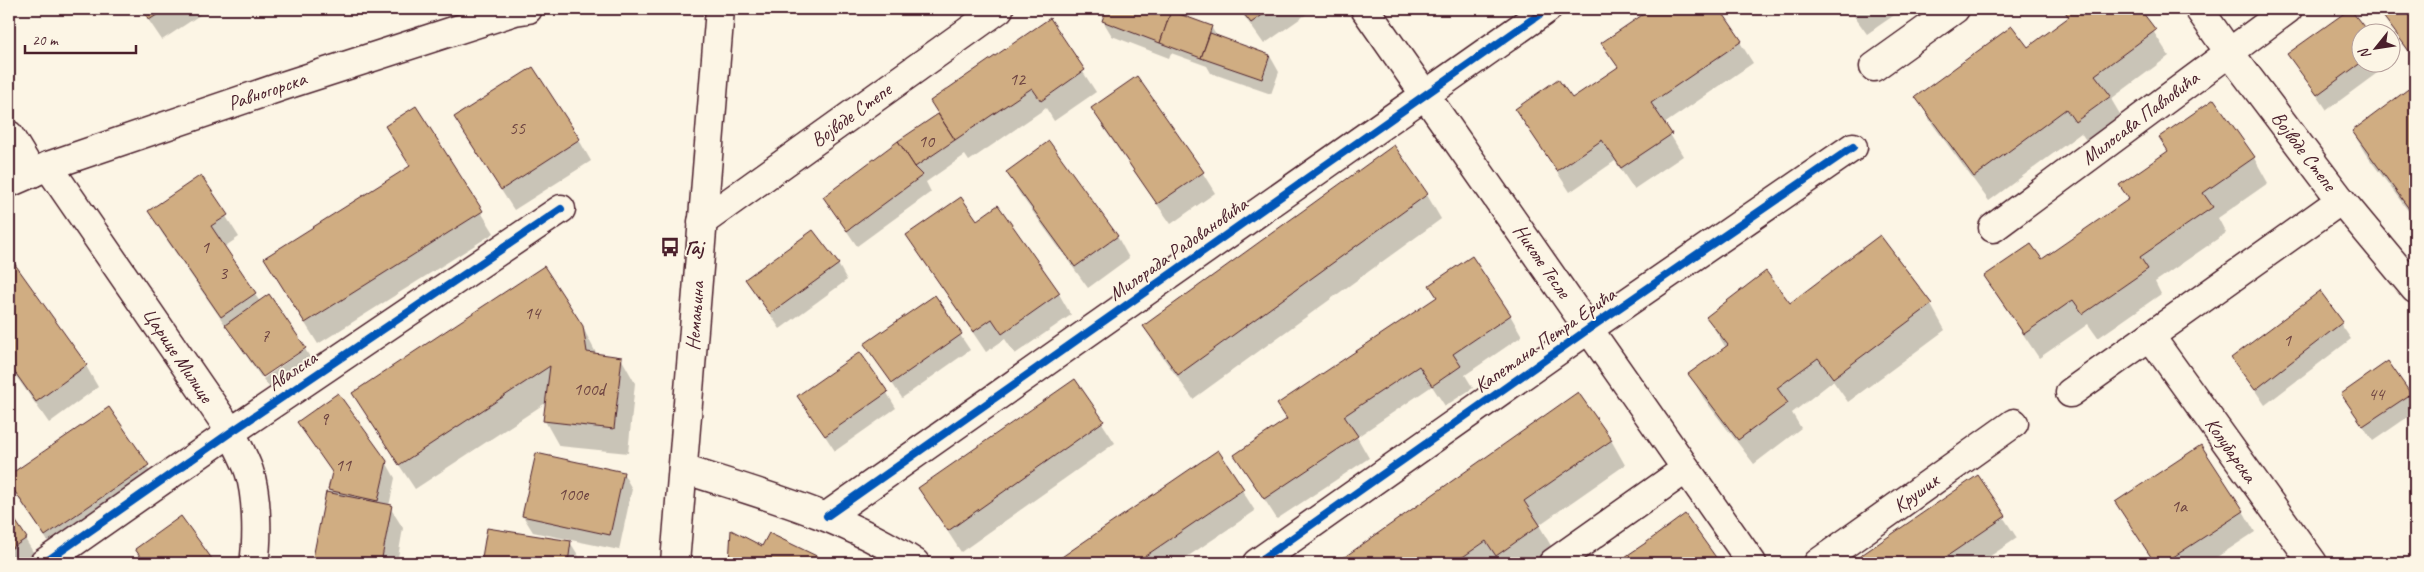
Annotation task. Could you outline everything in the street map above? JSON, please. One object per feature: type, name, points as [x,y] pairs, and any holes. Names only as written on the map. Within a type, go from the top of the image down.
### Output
[{"type":"street","name":"Равногорска","points":[[30,174],[283,86],[515,11],[528,9]]},
{"type":"street","name":"Немањина","points":[[675,563],[720,9]]},
{"type":"street","name":"Војводе Степе","points":[[702,222],[999,9]]},
{"type":"street","name":"Николе Тесле","points":[[1365,9],[1590,328],[1752,563]]},
{"type":"street","name":"Милорада Радовановића","points":[[827,516],[1547,9]]},
{"type":"street","points":[[1874,67],[1955,9]]},
{"type":"street","name":"Војводе Степе","points":[[2199,9],[2229,52],[2341,200],[2415,289]]},
{"type":"street","name":"Милосава Павловића","points":[[1993,228],[2288,9]]},
{"type":"street","name":"Царице Милице","points":[[9,135],[30,174],[231,432],[249,471],[253,489],[254,563]]},
{"type":"street","name":"Капетана Петра Ерића","points":[[1257,563],[1590,328],[1853,148]]},
{"type":"street","points":[[2070,393],[2341,200]]},
{"type":"street","name":"Авалска","points":[[44,563],[231,432],[561,209]]},
{"type":"street","name":"Колубарска","points":[[2150,336],[2313,563]]},
{"type":"street","name":"Крушик","points":[[1818,563],[2014,423]]},
{"type":"street","points":[[683,469],[827,516],[886,544],[915,563]]},
{"type":"street","points":[[1552,563],[1686,469]]},
{"type":"building","points":[[142,9],[166,9],[149,20]]},
{"type":"building","points":[[1106,9],[1172,9],[1160,43],[1102,21]]},
{"type":"building","points":[[1240,9],[1271,9],[1251,23]]},
{"type":"building","points":[[1651,9],[1720,9],[1742,41],[1651,103],[1672,134],[1621,168],[1602,140],[1557,171],[1515,109],[1558,79],[1572,98],[1618,67],[1601,43]]},
{"type":"building","points":[[2063,9],[2140,9],[2156,30],[2095,75],[2111,96],[2075,122],[2066,109],[1974,177],[1915,97],[2012,26],[2028,47],[2069,17]]},
{"type":"building","points":[[2350,9],[2360,22],[2352,22],[2352,69],[2317,95],[2287,54]]},
{"type":"building","points":[[2385,9],[2415,9],[2415,46],[2409,51],[2402,42],[2402,22],[2387,22],[2380,12]]},
{"type":"building","points":[[1171,11],[1212,26],[1201,58],[1160,43]]},
{"type":"building","points":[[1050,18],[1085,70],[1041,101],[1032,88],[955,140],[930,101]]},
{"type":"building","points":[[1210,33],[1270,55],[1262,79],[1201,58]]},
{"type":"building","points":[[533,67],[580,139],[501,190],[454,117]]},
{"type":"building","points":[[1137,76],[1204,172],[1157,204],[1091,108]]},
{"type":"building","points":[[2415,84],[2415,217],[2352,131]]},
{"type":"building","points":[[2214,99],[2255,157],[2203,193],[2213,207],[2140,257],[2148,269],[2083,314],[2073,300],[2024,334],[1984,276],[2031,244],[2042,259],[2129,199],[2119,185],[2168,151],[2159,137]]},
{"type":"building","points":[[416,106],[483,211],[305,323],[264,258],[410,166],[385,126]]},
{"type":"building","points":[[938,114],[955,140],[915,167],[898,141]]},
{"type":"building","points":[[898,141],[915,167],[923,175],[847,231],[823,197]]},
{"type":"building","points":[[1049,141],[1118,236],[1075,267],[1006,172]]},
{"type":"building","points":[[1394,145],[1428,194],[1178,375],[1143,326]]},
{"type":"building","points":[[201,175],[228,215],[211,226],[256,293],[221,317],[148,211]]},
{"type":"building","points":[[961,197],[977,220],[998,205],[1060,293],[1002,334],[992,319],[973,332],[906,235]]},
{"type":"building","points":[[813,230],[839,264],[770,314],[745,279]]},
{"type":"building","points":[[1880,235],[1932,304],[1833,378],[1818,358],[1777,388],[1788,403],[1738,440],[1688,374],[1728,345],[1706,317],[1766,271],[1790,303]]},
{"type":"building","points":[[9,256],[87,365],[36,402],[9,364]]},
{"type":"building","points":[[1472,256],[1511,315],[1453,354],[1461,366],[1432,386],[1419,366],[1344,416],[1358,436],[1264,499],[1234,455],[1287,419],[1277,404],[1437,297],[1429,285]]},
{"type":"building","points":[[544,266],[583,326],[587,352],[622,357],[614,429],[543,421],[550,366],[399,465],[352,393]]},
{"type":"building","points":[[2320,291],[2343,322],[2255,390],[2231,358]]},
{"type":"building","points":[[269,294],[306,348],[263,377],[225,325]]},
{"type":"building","points":[[935,295],[962,334],[892,383],[864,344]]},
{"type":"building","points":[[860,352],[888,392],[825,436],[797,396]]},
{"type":"building","points":[[2388,361],[2411,394],[2363,426],[2341,394]]},
{"type":"building","points":[[1075,379],[1104,421],[948,531],[918,488]]},
{"type":"building","points":[[1578,392],[1612,440],[1524,501],[1540,525],[1496,556],[1486,541],[1454,563],[1336,563]]},
{"type":"building","points":[[338,393],[387,461],[378,501],[328,490],[332,472],[297,422]]},
{"type":"building","points":[[109,407],[149,465],[45,536],[9,483],[9,475]]},
{"type":"building","points":[[2201,445],[2244,511],[2164,563],[2155,563],[2115,502]]},
{"type":"building","points":[[1218,450],[1244,489],[1135,563],[1053,563]]},
{"type":"building","points":[[536,453],[624,472],[610,535],[522,516]]},
{"type":"building","points":[[1978,475],[2006,516],[1937,563],[1850,563]]},
{"type":"building","points":[[326,492],[392,505],[381,563],[312,563]]},
{"type":"building","points":[[9,511],[27,538],[9,550]]},
{"type":"building","points":[[1685,514],[1720,563],[1616,563],[1647,542]]},
{"type":"building","points":[[181,516],[215,563],[145,563],[135,549]]},
{"type":"building","points":[[487,528],[571,541],[568,563],[481,563]]},
{"type":"building","points":[[731,530],[762,546],[769,533],[831,563],[729,563]]},
{"type":"cycle path","points":[[827,516],[1547,9]]},
{"type":"cycle path","points":[[1257,563],[1590,328],[1853,147]]},
{"type":"cycle path","points":[[44,563],[231,432],[561,209]]},
{"type":"place","name":"Гај","points":[[670,247]]}]
